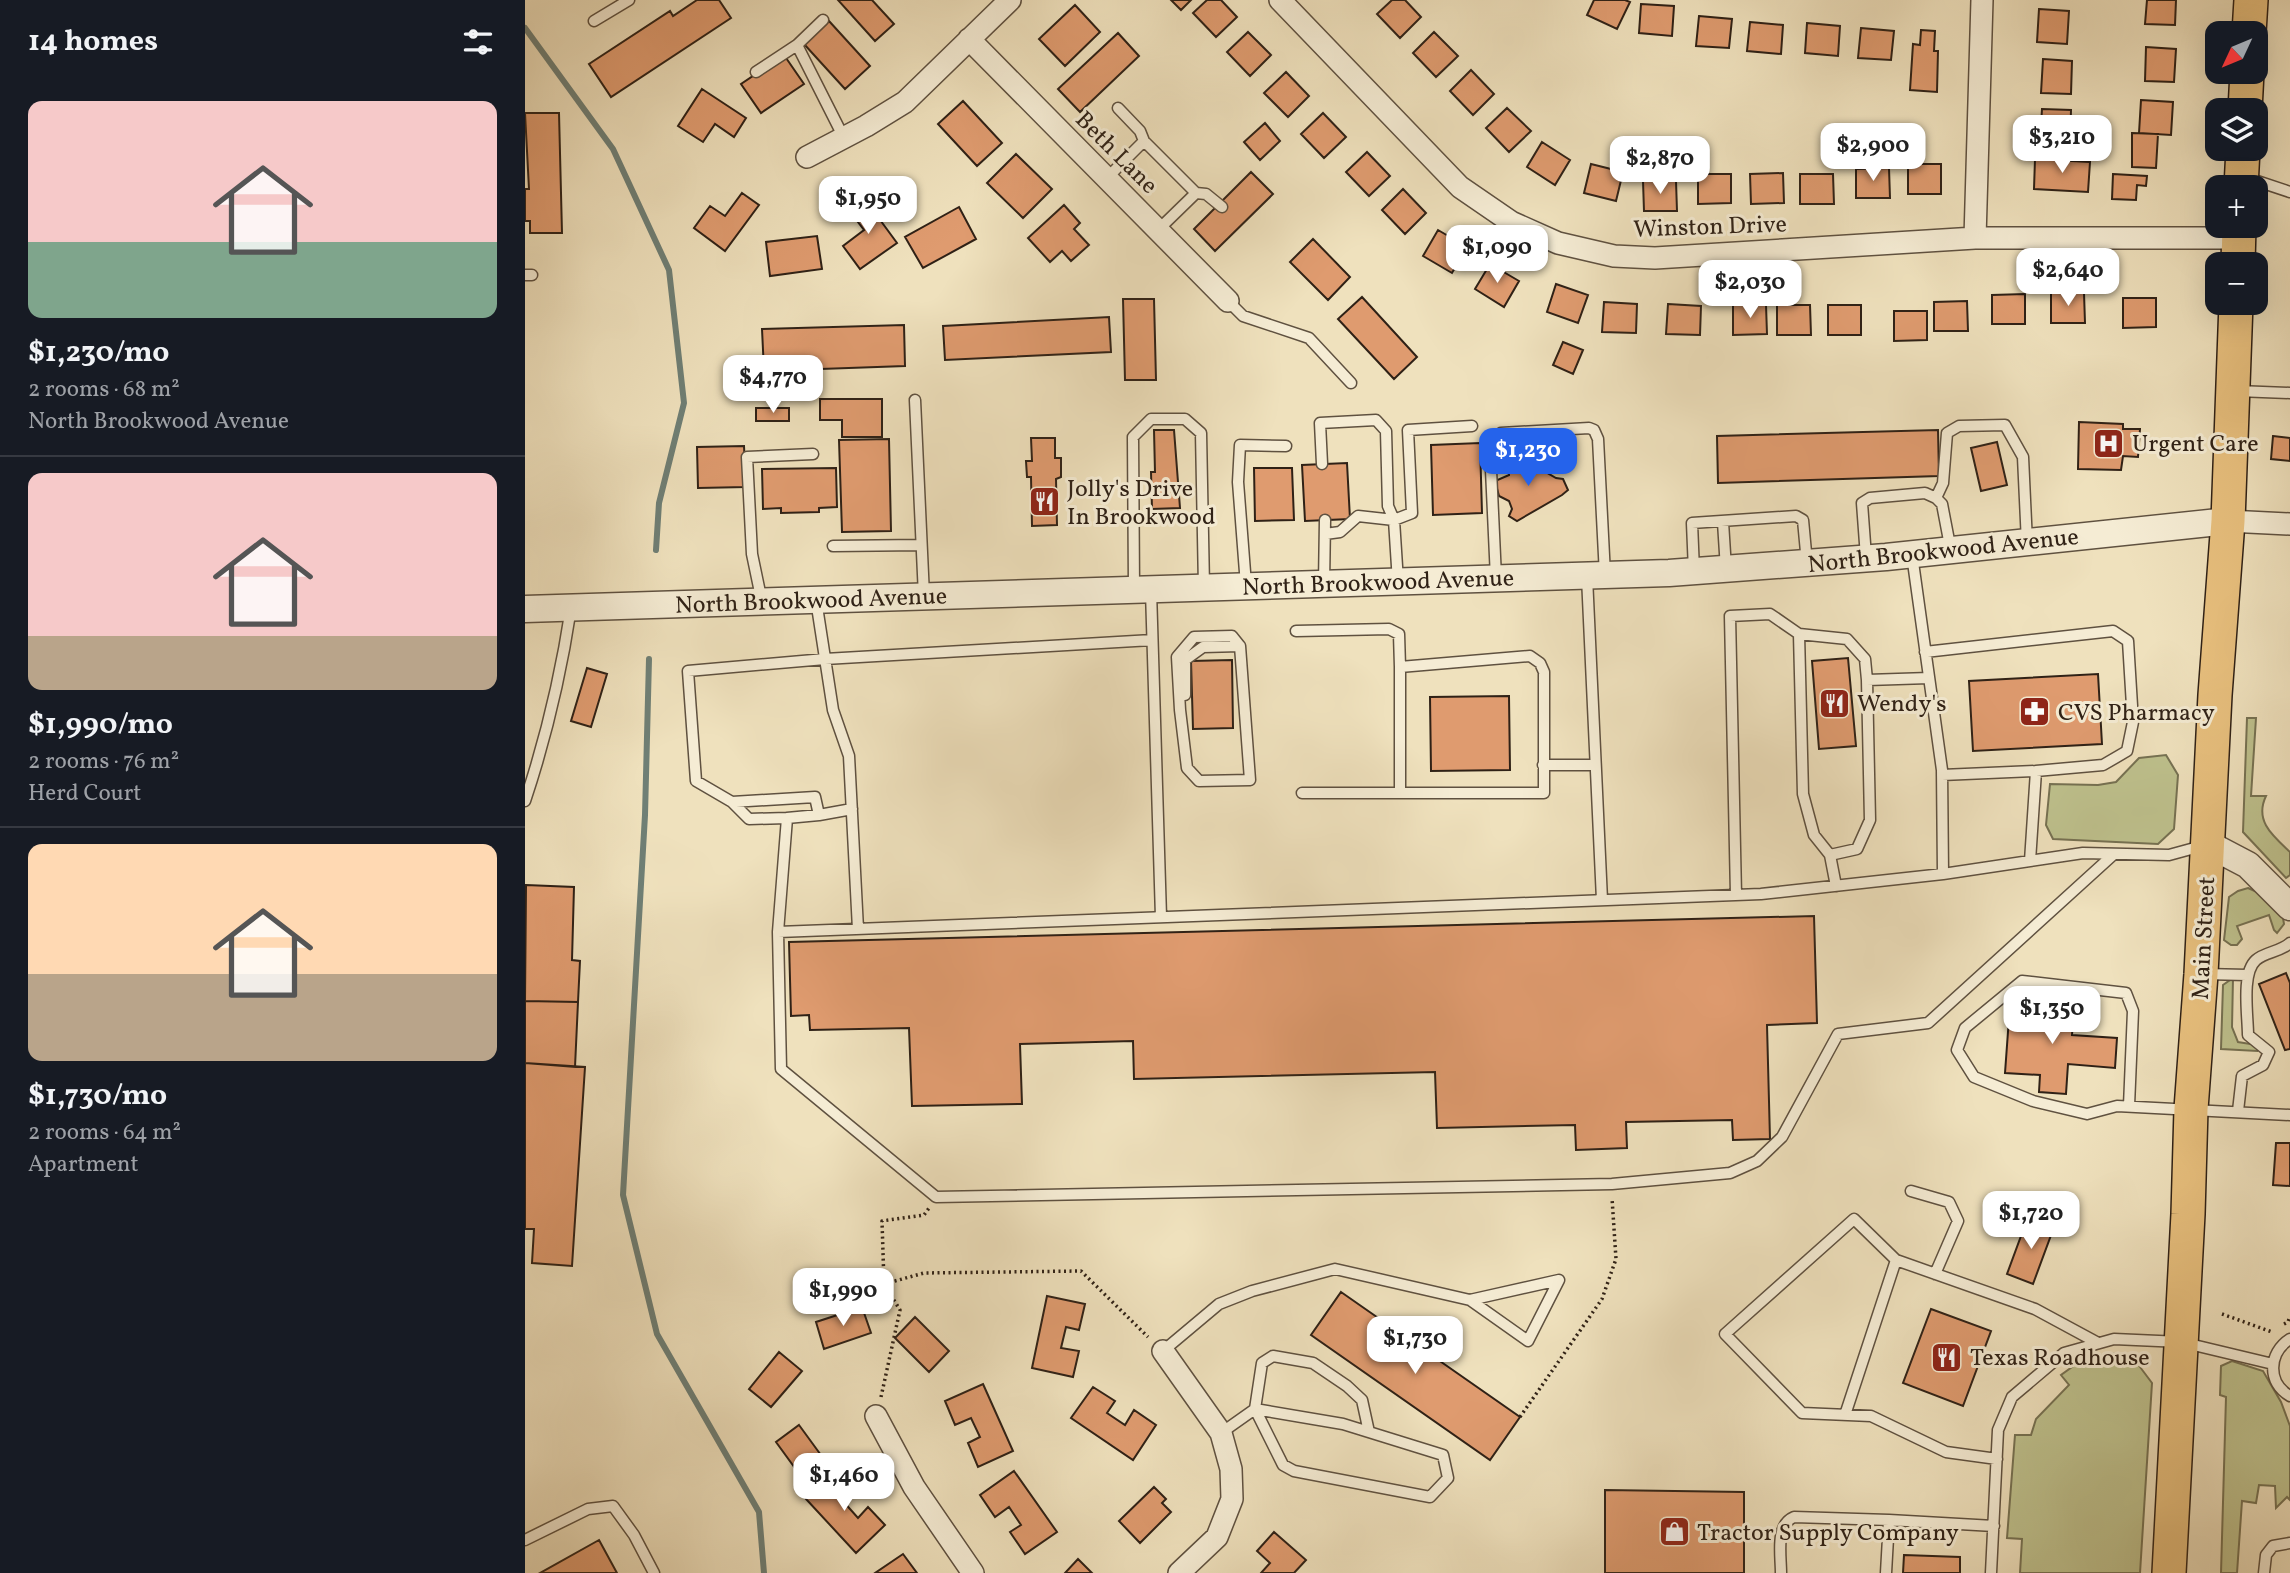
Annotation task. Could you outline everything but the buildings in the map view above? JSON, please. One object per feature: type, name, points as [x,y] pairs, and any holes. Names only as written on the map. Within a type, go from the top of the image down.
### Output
[{"type":"main road","points":[[2250,21],[2251,0]]},
{"type":"main road","name":"Main Street","points":[[2169,1573],[2191,1109],[2228,521],[2236,315]]},
{"type":"street","points":[[807,157],[905,102],[1010,0]]},
{"type":"street","name":"Winston Drive","points":[[1280,0],[1460,187],[1511,222],[1558,243],[1614,256],[1655,258],[1975,238],[2239,243]]},
{"type":"street","points":[[1975,238],[1982,0]]},
{"type":"street","name":"Beth Lane","points":[[969,39],[1228,301]]},
{"type":"street","points":[[2228,521],[2290,524]]},
{"type":"street","name":"North Brookwood Avenue","points":[[525,609],[1694,571],[1912,555],[2228,521]]},
{"type":"street","points":[[2208,844],[2248,865],[2290,907]]},
{"type":"street","points":[[1163,1351],[1221,1433],[1231,1469],[1232,1499],[1217,1537],[1179,1573]]},
{"type":"street","points":[[876,1416],[914,1487],[974,1573]]},
{"type":"lane","points":[[594,21],[629,0]]},
{"type":"lane","points":[[756,72],[797,46],[823,20]]},
{"type":"lane","points":[[797,46],[844,138]]},
{"type":"lane","points":[[1118,108],[1140,131],[1144,141],[1196,192],[1206,194],[1222,207]]},
{"type":"lane","points":[[1107,178],[1144,141]]},
{"type":"lane","points":[[2242,171],[2290,192]]},
{"type":"lane","points":[[1158,230],[1196,192]]},
{"type":"lane","points":[[1228,301],[1243,316],[1309,338],[1351,383]]},
{"type":"lane","points":[[2233,391],[2290,393]]},
{"type":"lane","points":[[915,400],[923,596]]},
{"type":"lane","points":[[1161,917],[1152,640],[1142,589],[1133,437],[1151,419],[1185,419],[1201,433],[1204,587]]},
{"type":"lane","points":[[1322,464],[1321,423],[1376,421],[1386,431],[1388,506],[1394,520],[1398,582]]},
{"type":"lane","points":[[1936,498],[1943,483],[1947,433],[1959,426],[2005,425],[2023,457],[2027,542]]},
{"type":"lane","points":[[1325,534],[1340,532],[1358,516],[1394,520],[1412,513],[1408,430],[1472,426]]},
{"type":"lane","points":[[1496,578],[1490,448],[1494,438],[1501,433],[1589,428],[1594,430],[1598,439],[1594,765],[1602,900]]},
{"type":"lane","points":[[1246,585],[1238,482],[1240,445],[1286,446]]},
{"type":"lane","points":[[762,602],[753,554],[747,457],[813,454]]},
{"type":"lane","points":[[1866,559],[1863,503],[1871,498],[1925,494],[1936,498],[1942,504],[1951,551]]},
{"type":"lane","points":[[1694,571],[1692,523],[1796,516],[1803,520],[1805,527],[1807,563]]},
{"type":"lane","points":[[1324,583],[1325,520]]},
{"type":"lane","points":[[1723,522],[1726,569]]},
{"type":"lane","points":[[833,546],[922,545]]},
{"type":"lane","points":[[1912,555],[1942,775],[1943,874]]},
{"type":"lane","points":[[816,599],[833,710],[849,756],[858,929]]},
{"type":"lane","points":[[525,801],[549,723],[565,651],[571,608]]},
{"type":"lane","points":[[1736,895],[1730,616],[1770,614],[1800,634],[1847,639],[1865,659],[1870,821],[1857,849],[1830,855]]},
{"type":"lane","points":[[1296,631],[1389,629],[1399,634],[1400,793]]},
{"type":"lane","points":[[1925,652],[2113,631],[2128,641],[2133,722],[2127,751],[2102,765],[1942,775]]},
{"type":"lane","points":[[1800,634],[1803,794],[1814,835],[1830,855],[1836,886]]},
{"type":"lane","points":[[1232,636],[1240,646],[1250,780],[1199,781],[1187,768],[1180,710],[1177,657],[1194,637],[1232,636]]},
{"type":"lane","points":[[852,809],[819,815],[749,819],[732,802],[696,782],[688,671],[825,659],[1152,640]]},
{"type":"lane","points":[[1302,793],[1544,793],[1544,672],[1540,663],[1530,656],[1400,667]]},
{"type":"lane","points":[[1867,680],[1929,678]]},
{"type":"lane","points":[[1543,765],[1594,765]]},
{"type":"lane","points":[[2030,861],[2036,771]]},
{"type":"lane","points":[[732,802],[815,797],[819,815]]},
{"type":"lane","points":[[787,818],[778,932],[781,1069],[936,1197],[1612,1184],[1730,1173],[1757,1161],[1782,1137],[1838,1034],[1928,1023],[2114,854]]},
{"type":"lane","points":[[778,932],[1736,895],[1943,874],[2083,853],[2169,855],[2208,844]]},
{"type":"lane","points":[[2238,1111],[2242,1076],[2263,1065],[2269,1052],[2248,1035],[2247,975],[2256,960],[2290,943]]},
{"type":"lane","points":[[2201,974],[2247,975]]},
{"type":"lane","points":[[2129,1106],[2133,1011],[2126,993],[2022,981],[1965,1028],[1957,1050],[1974,1077],[2033,1101],[2087,1114],[2117,1106],[2129,1106],[2290,1115]]},
{"type":"lane","points":[[1911,1191],[1949,1202],[1958,1221],[1935,1274]]},
{"type":"lane","points":[[1997,1459],[1946,1452],[1871,1416],[1802,1413],[1725,1334],[1854,1219],[1896,1261],[2035,1309],[2098,1343]]},
{"type":"lane","points":[[1845,1415],[1896,1261]]},
{"type":"lane","points":[[1163,1351],[1219,1304],[1252,1291],[1335,1269],[1470,1300],[1528,1341],[1559,1280],[1470,1300]]},
{"type":"lane","points":[[1991,1573],[1998,1430],[2012,1397],[2064,1353],[2115,1339],[2181,1342],[2273,1364]]},
{"type":"lane","points":[[2290,1339],[2280,1347],[2273,1364],[2273,1375],[2290,1396]]},
{"type":"lane","points":[[1221,1433],[1255,1409],[1343,1423],[1369,1432],[1444,1455],[1448,1478],[1430,1497],[1294,1472],[1283,1465],[1255,1409],[1262,1363],[1272,1356],[1313,1363],[1347,1386],[1362,1400],[1369,1432]]},
{"type":"lane","points":[[525,1540],[588,1509],[613,1506],[634,1535],[654,1573]]},
{"type":"lane","points":[[1781,1573],[1782,1528],[1786,1520],[1794,1517],[1994,1525]]},
{"type":"lane","points":[[1886,1573],[1889,1520]]},
{"type":"lane","points":[[2264,1573],[2266,1555],[2273,1546],[2290,1542]]},
{"type":"path","points":[[1520,1417],[1602,1299],[1615,1259],[1612,1184]]},
{"type":"path","points":[[876,1416],[900,1310],[884,1284],[882,1221],[924,1215],[936,1197]]},
{"type":"path","points":[[884,1284],[923,1273],[1080,1271],[1163,1351]]},
{"type":"path","points":[[2222,1314],[2270,1333],[2288,1322],[2290,1316]]},
{"type":"green space","points":[[2247,718],[2256,718],[2251,796],[2266,796],[2262,813],[2267,827],[2290,852],[2290,875],[2286,878],[2243,832]]},
{"type":"green space","points":[[2166,755],[2178,775],[2174,829],[2158,844],[2053,839],[2046,825],[2050,784],[2098,785],[2116,782],[2139,758]]},
{"type":"green space","points":[[2248,888],[2257,892],[2283,918],[2284,924],[2277,933],[2269,915],[2237,926],[2242,939],[2237,945],[2231,945],[2224,940],[2229,897]]},
{"type":"green space","points":[[2233,978],[2232,1027],[2238,1042],[2257,1045],[2257,1051],[2221,1049],[2223,985]]},
{"type":"green space","points":[[2117,1353],[2134,1359],[2152,1383],[2140,1573],[2020,1573],[2022,1539],[2007,1538],[2015,1435],[2031,1435],[2036,1419],[2069,1385],[2061,1375],[2086,1357]]},
{"type":"green space","points":[[2232,1361],[2263,1371],[2281,1402],[2290,1426],[2290,1500],[2287,1497],[2276,1508],[2275,1486],[2259,1485],[2256,1503],[2242,1501],[2237,1573],[2221,1573],[2226,1397],[2220,1395],[2221,1366]]},
{"type":"waterway","points":[[525,28],[613,149],[669,270],[684,403],[659,503],[656,550]]},
{"type":"waterway","points":[[649,659],[645,815],[623,1195],[657,1334],[759,1512],[764,1573]]},
{"type":"place","name":"Urgent Care","points":[[2109,443]]},
{"type":"place","name":"Jolly's Drive In Brookwood","points":[[1044,502]]},
{"type":"place","name":"Wendy's","points":[[1834,703]]},
{"type":"place","name":"CVS Pharmacy","points":[[2035,712]]},
{"type":"place","name":"Texas Roadhouse","points":[[1947,1357]]},
{"type":"place","name":"Tractor Supply Company","points":[[1674,1532]]}]
